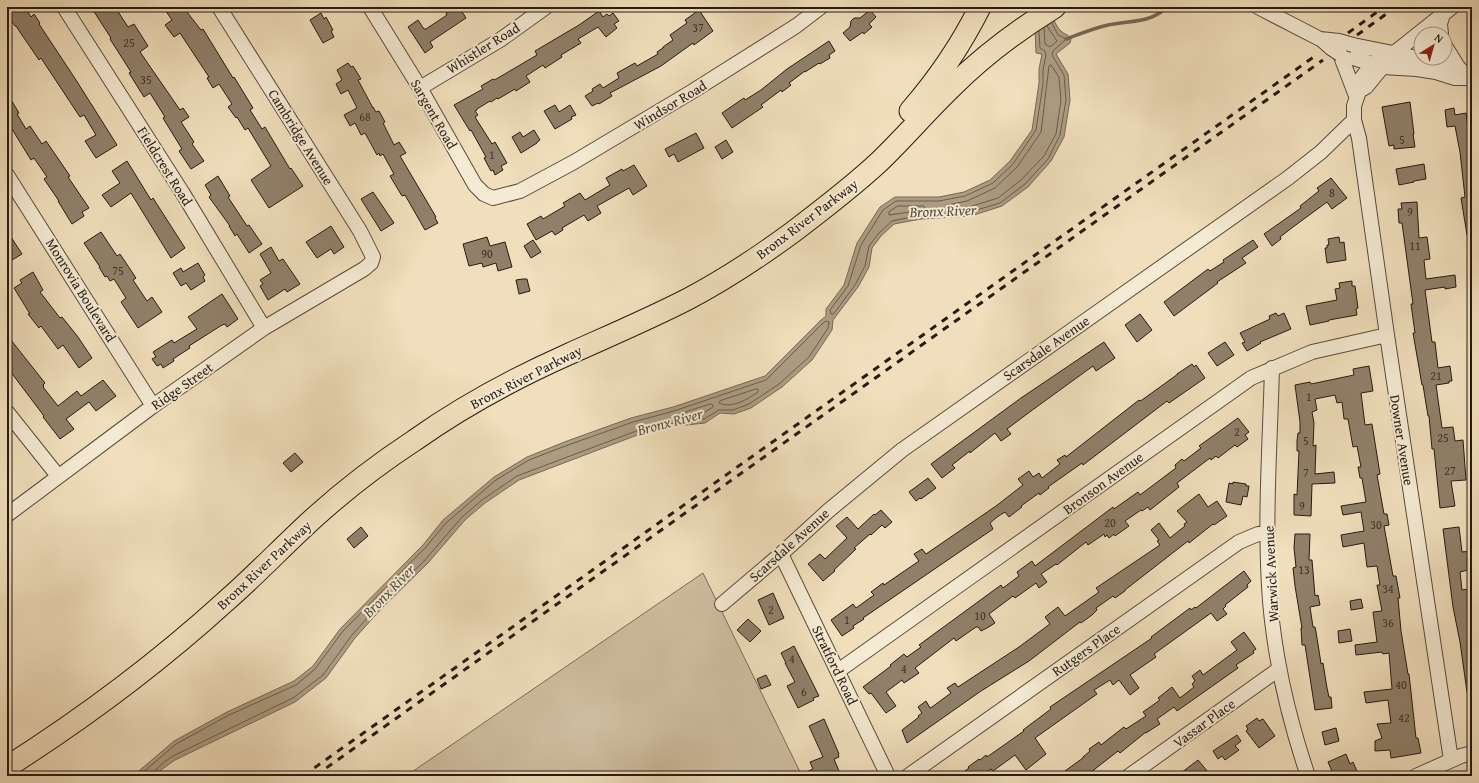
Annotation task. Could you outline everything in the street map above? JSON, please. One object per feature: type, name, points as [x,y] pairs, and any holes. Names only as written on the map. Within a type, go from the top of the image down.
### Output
[{"type":"highway","name":"Bronx River Parkway","points":[[7,752],[73,706],[164,637],[224,587],[323,493],[394,438],[446,404],[501,373],[553,347],[638,309],[696,280],[750,246],[802,209],[868,154],[912,109],[952,58],[980,7]]},
{"type":"highway","name":"Bronx River Parkway","points":[[7,767],[74,722],[176,644],[230,598],[329,505],[368,473],[419,437],[473,403],[512,382],[568,354],[648,319],[704,290],[741,268],[795,231],[862,177],[894,147],[938,100],[969,71],[997,47],[1053,8]]},
{"type":"street","name":"Fieldcrest Road","points":[[64,7],[182,192],[264,328]]},
{"type":"street","name":"Cambridge Avenue","points":[[218,7],[360,231],[373,257],[371,263],[364,269]]},
{"type":"street","name":"Sargent Road","points":[[370,7],[420,88],[476,185],[484,194],[493,198],[514,193]]},
{"type":"street","name":"Whistler Road","points":[[420,88],[500,40],[546,7]]},
{"type":"street","name":"Windsor Road","points":[[514,193],[574,162],[693,91],[796,26],[821,7]]},
{"type":"street","points":[[1258,7],[1316,36],[1340,54],[1378,66],[1417,69],[1436,72],[1455,78],[1470,79]]},
{"type":"street","points":[[1440,26],[1447,10]]},
{"type":"street","points":[[1354,120],[1354,106],[1360,80],[1447,10]]},
{"type":"street","points":[[1316,36],[1394,54],[1458,66]]},
{"type":"street","points":[[1340,54],[1358,94]]},
{"type":"street","points":[[1453,58],[1470,79]]},
{"type":"street","name":"Downer Avenue","points":[[1354,120],[1359,138],[1451,760]]},
{"type":"street","name":"Scarsdale Avenue","points":[[722,604],[781,554],[828,511],[902,450],[1288,178],[1321,152],[1354,120]]},
{"type":"street","name":"Monrovia Boulevard","points":[[7,175],[153,406]]},
{"type":"street","name":"Ridge Street","points":[[7,515],[153,406],[264,328],[364,269]]},
{"type":"street","name":"Bronson Avenue","points":[[838,671],[1251,378],[1312,352],[1387,335]]},
{"type":"street","name":"Warwick Avenue","points":[[1272,368],[1268,535],[1270,601],[1279,669],[1301,755],[1308,776]]},
{"type":"street","points":[[7,412],[58,476]]},
{"type":"street","name":"Rutgers Place","points":[[908,776],[1239,542],[1258,534],[1268,535]]},
{"type":"street","name":"Stratford Road","points":[[781,554],[888,776]]},
{"type":"street","name":"Vassar Place","points":[[1129,776],[1279,669]]},
{"type":"street","points":[[1416,776],[1451,760],[1472,753]]},
{"type":"shaded area","points":[[703,573],[802,776],[406,776]]},
{"type":"water","name":"Bronx River","points":[[1029,7],[1049,7],[1057,26],[1071,39],[1070,43],[1056,54],[1068,74],[1070,100],[1064,137],[1051,161],[1028,187],[1002,206],[971,216],[921,219],[894,224],[881,236],[872,248],[869,267],[858,287],[833,320],[832,330],[812,360],[782,387],[751,408],[734,414],[720,413],[705,423],[667,427],[640,434],[519,480],[485,503],[465,520],[428,563],[382,608],[355,638],[326,678],[295,702],[175,760],[161,770],[156,776],[133,776],[174,741],[227,712],[294,681],[313,666],[340,629],[423,545],[443,520],[494,477],[527,457],[567,441],[631,418],[673,407],[765,376],[826,316],[826,309],[844,285],[857,243],[880,207],[895,197],[939,197],[964,192],[990,180],[1010,161],[1032,130],[1039,83],[1039,69],[1042,54],[1036,53],[1035,27]]},
{"type":"building","points":[[11,7],[25,7],[31,17],[34,14],[117,145],[96,158],[85,141],[96,135],[84,115],[80,117],[41,58],[39,60],[7,15],[7,10]]},
{"type":"building","points":[[91,7],[115,7],[128,27],[134,24],[148,46],[140,52],[180,110],[183,108],[189,117],[181,122],[194,142],[192,144],[204,161],[191,169],[179,151],[182,149],[163,118],[165,117],[150,93],[144,97],[129,73],[131,72],[110,39],[111,38]]},
{"type":"building","points":[[163,7],[183,7],[201,30],[203,29],[253,108],[250,110],[262,129],[265,127],[290,169],[291,168],[303,186],[269,208],[251,180],[271,166],[248,128],[245,130],[237,117],[236,118],[228,107],[232,104],[219,84],[213,88],[207,78],[209,77],[180,33],[174,37],[165,25],[172,20]]},
{"type":"building","points":[[454,7],[459,7],[466,18],[430,42],[433,47],[425,53],[408,27],[418,20],[424,29],[426,29],[447,15],[446,13]]},
{"type":"building","points":[[699,10],[713,31],[694,45],[693,43],[661,66],[610,93],[612,96],[599,104],[598,103],[592,106],[585,96],[593,91],[592,89],[600,84],[603,88],[619,78],[617,73],[635,63],[637,66],[658,54],[657,52],[673,40],[670,35],[687,23],[685,20]]},
{"type":"building","points":[[870,10],[876,17],[869,24],[872,27],[864,34],[863,32],[850,41],[843,33],[850,27],[851,21],[854,18],[860,18]]},
{"type":"building","points":[[599,11],[603,17],[607,14],[609,16],[613,13],[619,21],[614,24],[617,28],[606,37],[598,27],[578,39],[581,43],[561,55],[562,57],[545,68],[543,65],[526,76],[530,82],[516,91],[515,89],[498,99],[497,98],[491,102],[490,101],[475,111],[478,115],[475,117],[492,144],[495,142],[507,163],[501,166],[503,170],[495,175],[484,158],[486,157],[471,130],[470,131],[454,105],[483,89],[481,86],[493,79],[498,78],[537,55],[535,51],[579,25]]},
{"type":"building","points":[[321,13],[324,19],[326,17],[333,30],[331,31],[334,37],[323,43],[310,20]]},
{"type":"building","points":[[829,41],[835,51],[829,55],[830,58],[805,71],[789,83],[791,85],[782,92],[781,90],[761,105],[763,107],[732,128],[722,113],[744,98],[745,100],[761,90],[787,69]]},
{"type":"building","points":[[348,63],[351,67],[353,66],[361,79],[358,80],[373,108],[376,112],[379,111],[394,145],[399,142],[406,153],[400,156],[436,217],[435,218],[438,223],[425,230],[405,195],[402,196],[390,176],[394,174],[383,154],[380,156],[379,153],[377,155],[365,133],[361,135],[355,123],[350,126],[344,115],[357,108],[348,90],[341,94],[336,84],[342,80],[337,70]]},
{"type":"building","points":[[7,93],[19,113],[17,114],[26,129],[30,126],[42,144],[46,141],[70,176],[68,177],[89,208],[82,212],[84,216],[72,224],[44,179],[47,177],[34,158],[31,160],[7,121]]},
{"type":"building","points":[[1410,102],[1415,147],[1394,149],[1394,145],[1389,146],[1382,107]]},
{"type":"building","points":[[555,105],[559,112],[570,105],[576,115],[555,129],[544,111]]},
{"type":"building","points":[[1454,108],[1455,115],[1466,113],[1469,134],[1472,134],[1472,234],[1467,235],[1461,198],[1465,197],[1460,152],[1455,126],[1447,127],[1445,110]]},
{"type":"building","points":[[534,130],[540,140],[521,153],[512,137],[520,132],[523,137]]},
{"type":"building","points":[[696,133],[704,148],[678,162],[674,154],[669,157],[665,149]]},
{"type":"building","points":[[726,140],[733,152],[722,159],[715,147]]},
{"type":"building","points":[[127,161],[151,200],[153,198],[185,248],[171,258],[131,193],[111,207],[102,195],[120,183],[112,171]]},
{"type":"building","points":[[1424,164],[1426,179],[1399,185],[1396,169]]},
{"type":"building","points":[[634,165],[647,186],[633,195],[629,188],[597,206],[601,213],[588,221],[584,215],[562,228],[563,230],[555,235],[552,231],[536,240],[527,224],[541,216],[543,219],[565,206],[563,203],[580,193],[585,200],[610,185],[606,178],[622,169],[623,171]]},
{"type":"building","points":[[218,176],[230,196],[228,197],[247,226],[249,225],[262,244],[249,253],[237,234],[235,236],[230,226],[209,197],[211,195],[205,185]]},
{"type":"building","points":[[1331,178],[1347,198],[1332,209],[1327,202],[1280,237],[1281,239],[1272,246],[1264,234],[1301,208],[1300,206],[1319,191],[1317,188]]},
{"type":"building","points":[[373,192],[394,223],[381,231],[361,199]]},
{"type":"building","points":[[1417,202],[1419,238],[1427,237],[1430,259],[1424,260],[1426,279],[1455,275],[1456,287],[1425,290],[1432,342],[1435,342],[1438,368],[1450,366],[1452,381],[1449,381],[1449,383],[1436,385],[1442,428],[1453,427],[1455,441],[1463,440],[1466,480],[1451,481],[1455,506],[1440,508],[1429,416],[1413,333],[1415,333],[1411,304],[1413,304],[1402,223],[1399,223],[1398,209],[1402,209],[1401,203]]},
{"type":"building","points":[[331,226],[344,247],[334,254],[331,249],[317,258],[306,242]]},
{"type":"building","points":[[7,231],[22,254],[7,263]]},
{"type":"building","points":[[101,232],[117,256],[120,254],[136,278],[133,280],[147,301],[152,297],[162,312],[138,328],[121,302],[126,298],[114,279],[110,281],[107,276],[105,277],[84,243]]},
{"type":"building","points":[[487,237],[490,246],[505,242],[512,267],[498,271],[496,263],[483,267],[482,263],[469,266],[463,244]]},
{"type":"building","points":[[1339,237],[1340,243],[1344,242],[1346,260],[1327,263],[1325,248],[1329,245],[1328,239]]},
{"type":"building","points":[[533,240],[541,252],[531,258],[524,246]]},
{"type":"building","points":[[1253,240],[1258,247],[1242,258],[1246,263],[1217,282],[1218,283],[1174,316],[1164,302],[1208,269],[1210,271],[1224,262],[1223,260]]},
{"type":"building","points":[[271,247],[279,261],[283,259],[300,284],[287,292],[285,289],[268,300],[260,286],[263,284],[260,280],[271,273],[260,254]]},
{"type":"building","points":[[198,263],[205,275],[203,277],[205,281],[191,290],[186,283],[181,286],[173,273],[181,268],[183,272]]},
{"type":"building","points":[[33,272],[43,290],[40,292],[60,318],[62,317],[78,337],[92,358],[79,368],[63,345],[58,349],[41,326],[39,328],[28,314],[30,314],[14,288],[22,283],[20,280]]},
{"type":"building","points":[[527,279],[530,291],[519,294],[516,280]]},
{"type":"building","points":[[1352,281],[1352,286],[1355,286],[1358,308],[1356,309],[1357,315],[1310,325],[1306,306],[1337,300],[1335,289],[1340,288],[1339,283]]},
{"type":"building","points":[[222,294],[238,319],[227,327],[225,324],[222,325],[189,346],[190,348],[173,359],[174,361],[163,368],[161,364],[157,366],[152,359],[156,357],[153,352],[172,340],[174,343],[197,329],[188,317]]},
{"type":"building","points":[[1276,313],[1278,316],[1284,313],[1291,329],[1260,342],[1261,343],[1247,351],[1242,343],[1245,342],[1240,333],[1270,319],[1269,316]]},
{"type":"building","points":[[1140,314],[1152,330],[1137,342],[1125,325]]},
{"type":"building","points":[[7,335],[45,383],[43,387],[58,406],[77,391],[81,396],[103,380],[116,396],[96,411],[89,402],[66,419],[74,429],[60,439],[7,367]]},
{"type":"building","points":[[1104,342],[1115,358],[1096,371],[1093,366],[1031,411],[1007,429],[1011,434],[1001,441],[995,433],[952,465],[955,468],[942,478],[931,464],[1021,398]]},
{"type":"building","points":[[1225,342],[1234,355],[1217,366],[1208,353]]},
{"type":"building","points":[[1192,364],[1194,367],[1196,365],[1205,378],[1169,403],[1167,401],[1083,465],[1082,463],[1048,487],[1049,488],[1040,495],[1039,493],[1009,517],[1005,512],[997,517],[990,523],[993,529],[863,618],[864,619],[853,626],[854,628],[842,636],[831,620],[853,604],[856,608],[874,595],[871,592],[883,583],[884,585],[919,561],[914,554],[922,549],[926,554],[996,506],[1023,485],[1018,479],[1029,471],[1033,477],[1039,473],[1042,478],[1060,464],[1057,460],[1065,455],[1066,457],[1139,400],[1142,400]]},
{"type":"building","points":[[1369,366],[1373,391],[1361,393],[1365,425],[1372,424],[1380,474],[1377,475],[1384,514],[1387,514],[1389,525],[1384,526],[1393,576],[1396,576],[1400,598],[1398,598],[1401,631],[1409,674],[1416,738],[1418,738],[1421,753],[1391,758],[1390,750],[1375,751],[1375,741],[1382,738],[1377,724],[1391,723],[1388,700],[1366,703],[1364,692],[1392,689],[1389,653],[1383,654],[1382,652],[1356,655],[1355,645],[1377,642],[1373,612],[1382,611],[1377,585],[1380,585],[1377,566],[1367,567],[1364,543],[1343,547],[1341,535],[1364,531],[1361,512],[1343,515],[1341,506],[1366,502],[1362,478],[1360,478],[1358,467],[1361,467],[1357,446],[1353,447],[1348,419],[1344,419],[1342,402],[1337,403],[1335,395],[1315,399],[1317,410],[1312,412],[1314,423],[1313,446],[1316,445],[1315,474],[1334,472],[1335,483],[1312,484],[1311,516],[1294,515],[1294,494],[1297,495],[1299,451],[1297,451],[1297,441],[1298,433],[1300,433],[1295,385],[1310,382],[1311,384],[1354,375],[1353,369]]},
{"type":"building","points":[[1238,418],[1249,432],[1245,435],[1248,439],[1237,447],[1235,445],[1218,458],[1216,456],[1211,460],[1210,458],[1177,483],[1179,487],[1150,510],[1148,507],[1142,511],[1141,510],[1125,521],[1129,526],[1115,536],[1114,534],[1109,538],[1107,535],[1105,537],[1104,534],[1088,545],[1086,542],[1057,565],[1056,564],[1041,574],[1047,582],[1039,588],[1036,583],[1015,598],[1013,596],[989,614],[995,623],[981,631],[978,627],[976,627],[956,641],[954,638],[915,668],[919,673],[904,683],[902,680],[886,692],[896,706],[886,713],[871,693],[869,694],[863,687],[904,654],[907,657],[921,647],[919,645],[1001,585],[1003,588],[1019,576],[1017,572],[1032,561],[1035,566],[1113,507],[1114,509],[1138,492],[1140,495],[1176,468],[1175,465],[1182,459],[1184,461],[1201,448],[1199,446]]},
{"type":"building","points":[[295,453],[303,462],[291,472],[283,463]]},
{"type":"building","points":[[928,478],[936,488],[916,501],[909,492]]},
{"type":"building","points":[[1233,482],[1246,484],[1246,486],[1249,486],[1247,497],[1243,496],[1241,505],[1226,502],[1229,483],[1233,484]]},
{"type":"building","points":[[1199,494],[1208,507],[1217,501],[1227,516],[1214,525],[1213,524],[1189,543],[1188,541],[1125,591],[1115,598],[1113,596],[1096,608],[1097,610],[1092,615],[1081,623],[1080,622],[1029,661],[981,691],[907,743],[902,730],[922,713],[918,707],[926,701],[930,708],[932,707],[951,693],[947,688],[955,683],[958,687],[1019,647],[1050,624],[1045,617],[1058,607],[1065,616],[1099,592],[1096,588],[1160,545],[1157,541],[1159,540],[1151,530],[1159,523],[1170,538],[1185,526],[1184,524],[1187,522],[1177,511]]},
{"type":"building","points":[[881,510],[892,522],[885,528],[882,525],[871,535],[870,534],[854,548],[856,549],[834,570],[835,571],[823,581],[808,564],[820,554],[825,559],[847,538],[836,526],[847,517],[858,529],[874,514],[875,515]]},
{"type":"building","points":[[361,527],[368,536],[354,548],[347,539]]},
{"type":"building","points":[[1459,527],[1462,552],[1472,551],[1472,562],[1467,562],[1468,570],[1460,572],[1462,590],[1468,589],[1472,620],[1472,691],[1467,692],[1460,642],[1453,607],[1443,529]]},
{"type":"building","points":[[1295,534],[1310,534],[1309,560],[1312,560],[1315,596],[1318,595],[1320,605],[1310,607],[1321,664],[1323,663],[1332,708],[1315,710],[1305,645],[1302,645],[1302,628],[1295,586],[1293,568],[1296,567],[1294,548]]},
{"type":"building","points":[[1244,571],[1251,581],[1247,585],[1248,587],[1225,605],[1226,606],[1223,609],[1227,614],[1217,621],[1211,613],[1154,654],[1156,657],[1130,675],[1139,688],[1130,695],[1119,680],[1113,685],[1110,680],[1094,690],[1097,694],[1035,738],[1046,754],[1026,770],[1015,755],[993,771],[991,769],[981,776],[958,776],[979,759],[980,760],[986,755],[987,757],[1024,731],[1023,730],[1051,709],[1050,707],[1152,638],[1151,637],[1190,608],[1191,610],[1195,607],[1196,608]]},
{"type":"building","points":[[773,593],[784,618],[769,625],[758,600]]},
{"type":"building","points":[[1361,599],[1363,608],[1351,610],[1350,601]]},
{"type":"building","points":[[748,619],[761,631],[750,642],[737,630]]},
{"type":"building","points":[[1350,629],[1352,641],[1339,643],[1338,631]]},
{"type":"building","points":[[1244,632],[1256,649],[1253,651],[1254,653],[1236,665],[1238,668],[1177,711],[1174,707],[1157,719],[1160,724],[1146,732],[1120,753],[1118,751],[1086,776],[1058,776],[1083,758],[1090,751],[1089,749],[1099,742],[1101,745],[1124,727],[1126,729],[1146,716],[1143,712],[1160,700],[1158,698],[1172,687],[1180,698],[1194,687],[1192,684],[1195,681],[1192,676],[1200,670],[1203,675],[1237,650],[1231,642]]},
{"type":"building","points":[[794,646],[819,696],[813,698],[814,700],[798,708],[787,686],[795,682],[781,653]]},
{"type":"building","points":[[766,675],[771,685],[761,689],[757,679]]},
{"type":"building","points":[[1257,718],[1259,721],[1263,719],[1275,736],[1259,748],[1246,731],[1248,729],[1246,726]]},
{"type":"building","points":[[824,719],[839,754],[839,757],[834,759],[841,776],[797,776],[813,769],[810,762],[823,757],[809,726]]},
{"type":"building","points":[[1336,728],[1339,741],[1325,745],[1322,732]]},
{"type":"building","points":[[1237,735],[1241,741],[1235,746],[1239,750],[1225,760],[1222,756],[1218,759],[1213,751]]},
{"type":"building","points":[[1346,754],[1350,764],[1353,762],[1359,776],[1334,776],[1328,762]]},
{"type":"building","points":[[1198,760],[1208,772],[1203,776],[1177,776]]},
{"type":"waterway","points":[[1066,39],[1103,26],[1146,19],[1154,16],[1167,7]]},
{"type":"railway","points":[[1348,33],[1384,7]]},
{"type":"railway","points":[[1357,35],[1396,7]]},
{"type":"railway","points":[[303,776],[1315,56]]},
{"type":"railway","points":[[315,776],[1323,60]]}]
